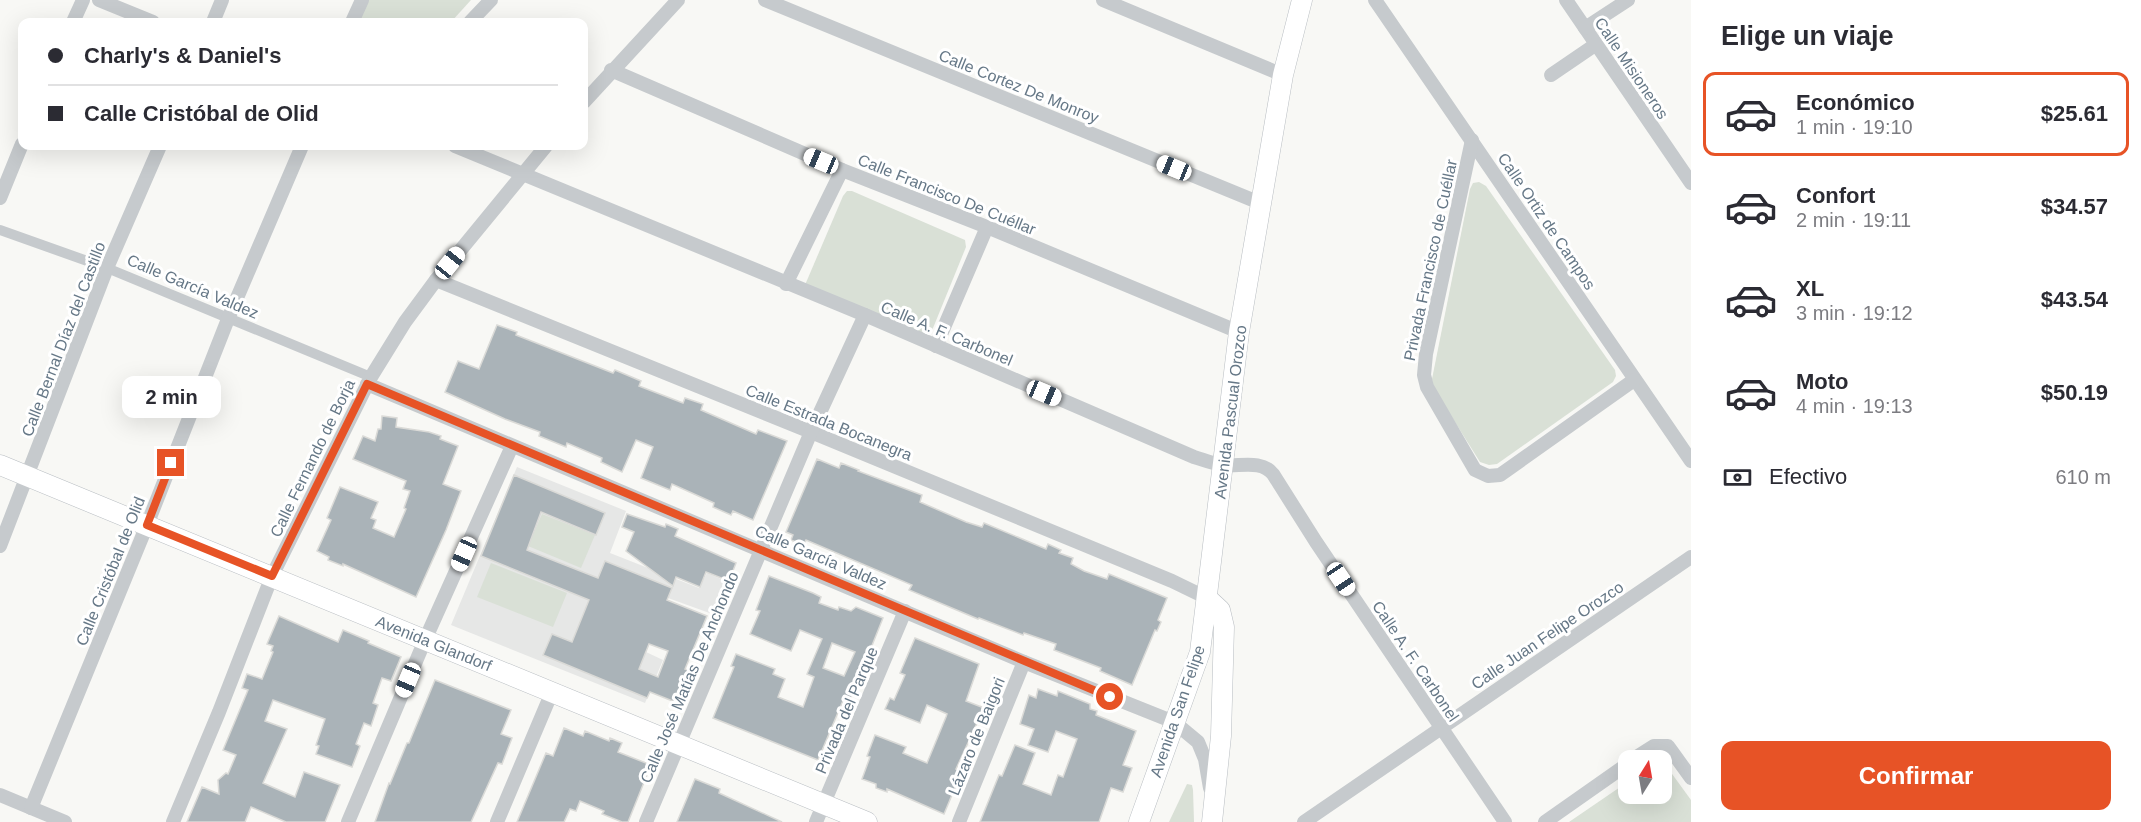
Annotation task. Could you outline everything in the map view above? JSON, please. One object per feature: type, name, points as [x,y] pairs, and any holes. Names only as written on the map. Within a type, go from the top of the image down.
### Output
[{"type":"main road","name":"Avenida Pascual Orozco","points":[[1207,598],[1239,332],[1283,75],[1302,0]]},
{"type":"main road","name":"Avenida Glandorf","points":[[0,465],[678,743],[820,813],[867,822]]},
{"type":"main road","name":"Avenida San Felipe","points":[[1139,822],[1200,652],[1207,598]]},
{"type":"main road","points":[[1207,598],[1220,610],[1224,627],[1221,736],[1213,813]]},
{"type":"street","points":[[75,18],[83,0]]},
{"type":"street","points":[[99,0],[143,18]]},
{"type":"street","points":[[215,18],[222,0]]},
{"type":"street","points":[[354,18],[362,0]]},
{"type":"street","points":[[474,18],[490,0]]},
{"type":"street","points":[[588,97],[678,0]]},
{"type":"street","name":"Calle Cortez De Monroy","points":[[765,0],[1260,203]]},
{"type":"street","points":[[1103,0],[1283,75]]},
{"type":"street","name":"Calle Ortiz de Campos","points":[[1375,0],[1691,461]]},
{"type":"street","name":"Calle Misioneros","points":[[1566,0],[1691,183]]},
{"type":"street","points":[[1585,28],[1628,0]]},
{"type":"street","points":[[1551,75],[1595,45]]},
{"type":"street","name":"Calle Francisco De Cuéllar","points":[[611,70],[842,170],[987,227],[1239,332]]},
{"type":"street","name":"Privada Francisco de Cuéllar","points":[[1472,140],[1426,354],[1424,375],[1427,387],[1475,470],[1488,477],[1500,475],[1634,380]]},
{"type":"street","points":[[0,198],[20,150]]},
{"type":"street","name":"Calle Bernal Díaz del Castillo","points":[[0,546],[107,268],[158,150]]},
{"type":"street","name":"Calle Cristóbal de Olid","points":[[31,808],[147,525],[228,318],[300,150]]},
{"type":"street","name":"Calle A. F. Carbonel","points":[[465,150],[864,315],[1194,457],[1224,465],[1265,467],[1273,474],[1316,542],[1505,822]]},
{"type":"street","name":"Calle Fernando de Borja","points":[[173,822],[272,576],[369,381],[405,322],[436,280],[521,173],[542,150]]},
{"type":"street","points":[[786,284],[842,170]]},
{"type":"street","points":[[936,346],[987,227]]},
{"type":"street","name":"Calle García Valdez","points":[[0,230],[107,268],[228,318],[512,446],[1024,662],[1174,722],[1192,736],[1203,751],[1213,813]]},
{"type":"street","name":"Calle Estrada Bocanegra","points":[[436,280],[811,432],[1207,598]]},
{"type":"street","name":"Calle José Matías De Anchondo","points":[[646,822],[811,432],[864,315]]},
{"type":"street","points":[[348,822],[425,640],[512,446]]},
{"type":"street","name":"Calle Juan Felipe Orozco","points":[[1304,822],[1691,557]]},
{"type":"street","name":"Privada del Parque","points":[[820,813],[905,611]]},
{"type":"street","name":"Lázaro de Baigori","points":[[959,822],[1024,662]]},
{"type":"street","points":[[497,822],[552,692]]},
{"type":"street","points":[[1646,750],[1659,745],[1668,746],[1691,778]]},
{"type":"street","points":[[1545,822],[1618,770]]},
{"type":"street","points":[[0,795],[64,822]]},
{"type":"shaded area","points":[[367,0],[471,0],[455,18],[359,18]]},
{"type":"shaded area","points":[[1479,182],[1486,186],[1615,370],[1616,376],[1613,382],[1497,464],[1489,465],[1480,462],[1433,387],[1432,379],[1470,189],[1473,183]]},
{"type":"shaded area","points":[[847,191],[852,191],[965,240],[966,247],[931,333],[927,337],[805,285]]},
{"type":"shaded area","points":[[517,467],[626,511],[610,553],[699,588],[707,573],[728,582],[715,615],[668,598],[646,652],[663,660],[645,703],[451,625]]},
{"type":"shaded area","points":[[542,514],[595,535],[581,568],[528,546]]},
{"type":"shaded area","points":[[491,563],[567,593],[553,627],[477,597]]},
{"type":"shaded area","points":[[1672,774],[1691,800],[1691,822],[1569,822],[1618,789],[1618,804],[1672,804]]},
{"type":"shaded area","points":[[1187,784],[1192,785],[1193,790],[1194,822],[1169,822]]},
{"type":"building","points":[[497,325],[517,332],[516,335],[613,373],[615,370],[641,381],[639,386],[683,403],[685,398],[703,404],[701,410],[756,434],[758,430],[787,441],[753,520],[733,511],[731,515],[713,507],[714,503],[672,484],[670,490],[641,478],[653,447],[636,440],[622,472],[601,462],[602,458],[567,443],[566,447],[539,436],[540,432],[445,392],[458,361],[479,369]]},
{"type":"building","points":[[382,416],[397,418],[396,427],[429,432],[458,446],[443,484],[461,491],[416,597],[343,564],[343,566],[328,560],[329,557],[317,551],[331,520],[327,518],[340,487],[378,502],[371,518],[376,520],[373,528],[394,537],[406,509],[404,508],[410,491],[403,489],[406,481],[353,459],[363,436],[375,441],[378,429],[381,429]]},
{"type":"building","points":[[817,459],[839,468],[841,463],[922,495],[920,502],[966,522],[982,527],[984,523],[1046,549],[1048,544],[1061,550],[1059,553],[1073,558],[1071,564],[1084,571],[1107,579],[1109,574],[1167,598],[1158,620],[1161,622],[1157,631],[1155,630],[1132,685],[1100,671],[1101,668],[1054,650],[1056,644],[978,619],[909,590],[912,585],[806,540],[804,545],[791,540],[793,535],[786,532]]},
{"type":"building","points":[[514,475],[605,513],[596,535],[541,512],[527,550],[598,578],[605,561],[672,588],[667,600],[707,616],[685,669],[688,670],[675,702],[650,692],[647,698],[543,655],[552,634],[572,642],[589,600],[481,556]],"holes":[[[649,644],[668,651],[658,677],[639,669]]]},
{"type":"building","points":[[627,514],[678,529],[675,536],[736,563],[729,581],[706,572],[700,587],[676,577],[673,586],[626,551],[634,532],[622,527]]},
{"type":"building","points":[[769,576],[813,593],[821,597],[819,603],[838,610],[839,607],[851,611],[856,607],[883,618],[851,698],[845,696],[818,760],[713,718],[734,667],[731,666],[736,654],[775,669],[773,674],[785,679],[778,697],[803,707],[814,677],[807,674],[822,639],[800,630],[791,651],[750,634],[760,611],[756,610]],"holes":[[[832,643],[855,652],[844,676],[823,668]]]},
{"type":"building","points":[[279,616],[338,642],[343,630],[401,657],[391,681],[382,678],[373,703],[378,705],[371,726],[364,723],[356,744],[360,746],[352,767],[316,754],[319,746],[316,745],[325,719],[273,700],[265,721],[287,729],[263,783],[295,797],[304,772],[340,785],[325,822],[286,822],[251,807],[245,822],[187,822],[202,787],[219,794],[218,780],[226,773],[228,774],[236,755],[223,750],[248,690],[242,688],[247,674],[262,679],[273,652],[271,651],[273,646],[267,644]]},
{"type":"building","points":[[915,638],[979,664],[966,701],[984,708],[956,769],[962,771],[944,814],[887,789],[887,792],[876,788],[876,784],[862,779],[875,735],[906,747],[903,753],[927,763],[946,717],[947,714],[927,705],[920,723],[885,709],[890,698],[894,700],[905,675],[900,673]]},
{"type":"building","points":[[435,680],[511,710],[501,734],[512,738],[502,764],[498,763],[471,822],[375,822],[389,783],[409,743]]},
{"type":"building","points":[[1038,689],[1057,696],[1058,691],[1090,704],[1090,709],[1097,711],[1096,715],[1136,731],[1123,765],[1132,768],[1123,792],[1111,788],[1099,822],[980,822],[999,775],[1002,776],[1015,745],[1035,753],[1023,784],[1051,795],[1058,775],[1063,777],[1077,739],[1056,731],[1048,752],[1028,745],[1034,729],[1020,724],[1029,695],[1036,698]]},
{"type":"building","points":[[564,728],[583,736],[585,731],[609,741],[610,738],[622,743],[618,752],[651,765],[628,822],[602,814],[604,811],[580,801],[576,811],[570,809],[564,822],[517,822],[546,753],[553,756]]},
{"type":"building","points":[[695,779],[720,789],[719,793],[782,822],[677,822]]},
{"type":"route","points":[[171,463],[147,525],[272,576],[367,384],[1110,697]]}]
